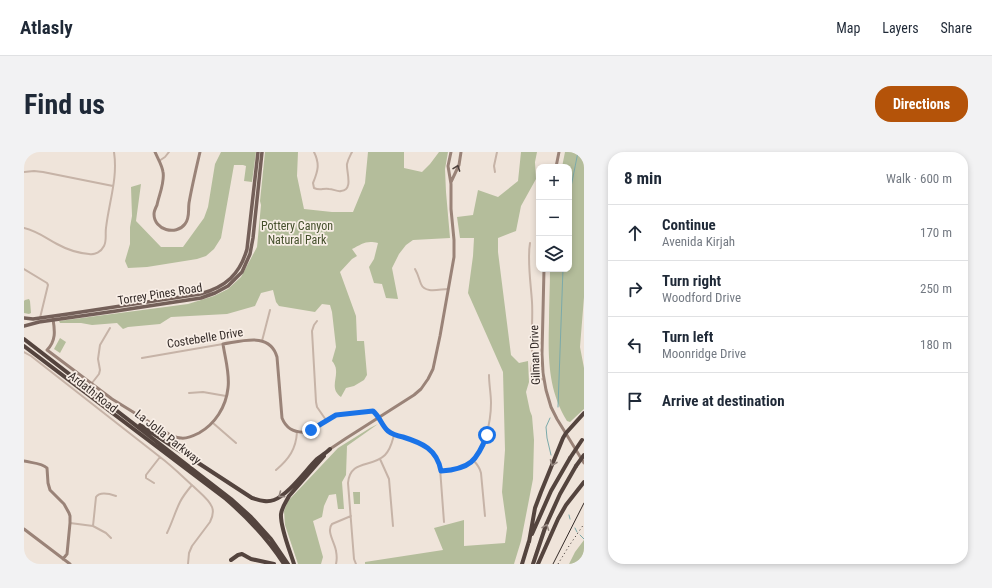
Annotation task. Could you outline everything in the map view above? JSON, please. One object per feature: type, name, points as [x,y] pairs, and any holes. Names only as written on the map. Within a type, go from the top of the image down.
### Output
[{"type":"highway","name":"La Jolla Parkway","points":[[24,339],[231,499],[251,517],[271,539],[288,564]]},
{"type":"highway","name":"La Jolla Parkway","points":[[24,346],[235,507],[252,522],[278,554],[284,564]]},
{"type":"highway","points":[[40,363],[44,363],[52,368]]},
{"type":"highway","points":[[112,407],[252,498],[263,501],[273,501],[280,497],[330,449]]},
{"type":"highway","points":[[529,542],[535,508],[563,438],[584,413]]},
{"type":"highway","points":[[522,564],[539,516],[551,491],[583,439]]},
{"type":"highway","points":[[294,564],[285,536],[281,516],[282,509],[289,496],[330,449]]},
{"type":"highway","points":[[533,564],[546,525],[560,494],[582,455]]},
{"type":"highway","points":[[538,564],[558,519],[566,505],[584,482]]},
{"type":"highway","points":[[231,560],[242,554],[251,559],[274,564]]},
{"type":"main road","name":"Torrey Pines Road","points":[[24,326],[53,318],[200,294],[215,289],[228,281],[237,271],[247,249],[258,152]]},
{"type":"main road","name":"Torrey Pines Road","points":[[24,318],[53,318],[201,298],[228,286],[242,272],[250,254],[262,152]]},
{"type":"main road","points":[[24,322],[33,318]]},
{"type":"street","points":[[24,228],[38,233],[69,250],[89,254],[98,252],[104,247],[106,240],[105,229],[116,171],[114,152]]},
{"type":"street","points":[[155,152],[164,174],[154,214],[156,220],[162,228],[170,231],[182,227],[186,224],[188,219],[189,205],[200,152]]},
{"type":"street","points":[[159,161],[169,152]]},
{"type":"street","points":[[314,152],[318,164],[317,173],[312,183],[314,188],[318,190],[331,189],[341,192],[348,187],[349,182],[347,164],[352,152]]},
{"type":"street","points":[[330,449],[414,395],[428,379],[433,369],[455,250],[451,209],[451,184],[448,166],[451,152]]},
{"type":"street","points":[[451,184],[459,165],[461,152]]},
{"type":"street","points":[[495,172],[494,166],[497,152]]},
{"type":"street","points":[[557,164],[559,152]]},
{"type":"street","points":[[24,172],[43,172],[114,186]]},
{"type":"street","points":[[530,243],[529,265],[534,366],[531,376],[534,381],[544,379]]},
{"type":"street","points":[[24,269],[48,285],[40,318]]},
{"type":"street","points":[[415,269],[421,285],[427,290],[449,289]]},
{"type":"street","name":"Gilman Drive","points":[[544,272],[542,354],[546,390],[551,407],[566,433],[582,455],[584,463]]},
{"type":"street","points":[[262,341],[270,310]]},
{"type":"street","points":[[53,318],[55,334],[54,339],[46,350],[112,399],[172,436],[182,438],[195,435],[213,423],[225,403],[228,379],[223,344]]},
{"type":"street","points":[[317,320],[312,331],[316,402],[317,407],[326,420]]},
{"type":"street","points":[[91,384],[99,374],[100,370],[98,359],[100,345],[110,328]]},
{"type":"street","name":"Costebelle Drive","points":[[142,358],[223,344],[254,340],[262,341],[272,348],[277,357],[282,418],[290,430],[297,432]]},
{"type":"street","name":"Ardath Road","points":[[24,352],[160,456],[208,500],[213,511],[210,522],[192,546],[189,553],[188,564]]},
{"type":"street","points":[[441,471],[454,470],[463,467],[475,459],[484,443],[490,418],[491,402],[489,375]]},
{"type":"street","points":[[189,394],[203,392],[226,396]]},
{"type":"street","points":[[276,470],[290,456],[295,447],[297,432],[306,432],[339,414],[373,411],[387,430],[394,435],[417,442],[427,447],[436,458],[441,471],[444,522]]},
{"type":"street","points":[[213,423],[236,443]]},
{"type":"street","points":[[356,564],[354,559],[348,483],[349,476],[355,468],[380,459],[387,453],[394,435]]},
{"type":"street","points":[[154,484],[147,480],[146,475],[160,456]]},
{"type":"street","points":[[380,459],[389,479],[393,526]]},
{"type":"street","points":[[473,460],[477,464],[481,473],[485,516]]},
{"type":"street","points":[[24,461],[43,465],[48,468],[48,487],[67,508],[70,523],[67,554],[64,559]]},
{"type":"street","points":[[167,533],[180,503],[192,486]]},
{"type":"street","points":[[93,526],[96,497],[98,494],[111,494],[116,496]]},
{"type":"street","points":[[336,564],[336,550],[330,526],[351,516]]},
{"type":"street","points":[[70,523],[93,526],[106,533],[111,538]]},
{"type":"street","points":[[24,529],[70,564]]},
{"type":"street","points":[[228,564],[231,560]]},
{"type":"green space","points":[[221,152],[256,152],[252,182],[244,181],[246,166],[234,165],[221,238],[214,249],[206,256],[197,259],[147,267],[128,268],[125,261],[130,244],[130,227],[132,216],[131,187],[141,184],[136,221],[161,247],[183,247],[204,218],[208,207],[215,164]]},
{"type":"green space","name":"Pottery Canyon Natural Park","points":[[265,152],[298,152],[297,176],[304,209],[332,212],[353,212],[365,183],[368,152],[404,152],[404,168],[422,172],[439,152],[448,152],[445,169],[450,238],[413,240],[406,245],[399,254],[392,268],[398,299],[386,298],[382,284],[374,283],[369,267],[374,259],[378,243],[367,242],[352,249],[357,256],[352,259],[340,272],[356,316],[357,341],[364,341],[367,375],[364,380],[354,386],[346,388],[341,397],[336,391],[336,369],[332,361],[336,347],[330,305],[322,304],[315,312],[279,306],[276,302],[273,290],[261,293],[255,306],[227,314],[171,317],[160,324],[128,327],[123,329],[117,323],[92,325],[81,323],[60,323],[59,321],[188,304],[214,296],[228,289],[241,277],[257,247]]},
{"type":"green space","points":[[521,152],[537,152],[535,162],[536,179],[521,206],[516,231],[498,238],[498,252],[511,355],[519,363],[528,361],[529,382],[526,392],[532,416],[534,440],[533,479],[521,541],[514,564],[365,564],[365,562],[443,550],[434,528],[464,520],[464,546],[505,543],[507,528],[502,492],[505,450],[503,372],[468,293],[474,238],[460,238],[457,217],[473,215],[478,190],[498,197],[518,181]]},
{"type":"green space","points":[[565,152],[584,152],[584,297],[580,347],[584,368],[584,409],[570,422],[567,421],[556,398],[550,373],[549,361],[550,272],[572,272],[572,164],[563,164]]},
{"type":"green space","points":[[29,299],[31,313],[29,314],[24,313],[24,301]]},
{"type":"green space","points":[[60,338],[66,342],[60,353],[54,349]]},
{"type":"green space","points":[[378,424],[347,446],[346,475],[342,482],[344,509],[338,509],[336,494],[329,495],[324,506],[322,517],[313,521],[323,557],[321,564],[298,564],[285,525],[284,511],[288,501],[338,448]]},
{"type":"green space","points":[[353,492],[360,492],[360,504],[354,504]]},
{"type":"green space","points":[[584,540],[584,564],[569,564],[575,552]]},
{"type":"waterway","points":[[572,182],[578,152]]},
{"type":"waterway","points":[[558,407],[563,272]]},
{"type":"waterway","points":[[550,418],[546,427],[551,455]]},
{"type":"waterway","points":[[569,515],[570,519]]},
{"type":"waterway","points":[[575,528],[577,532]]},
{"type":"waterway","points":[[580,535],[584,539]]},
{"type":"tram line","points":[[553,564],[584,503]]},
{"type":"railway","points":[[558,564],[584,524]]},
{"type":"route","points":[[311,430],[326,420],[339,414],[373,411],[387,430],[394,435],[417,442],[427,447],[434,455],[441,471],[454,470],[470,463],[475,459],[487,435]]}]
